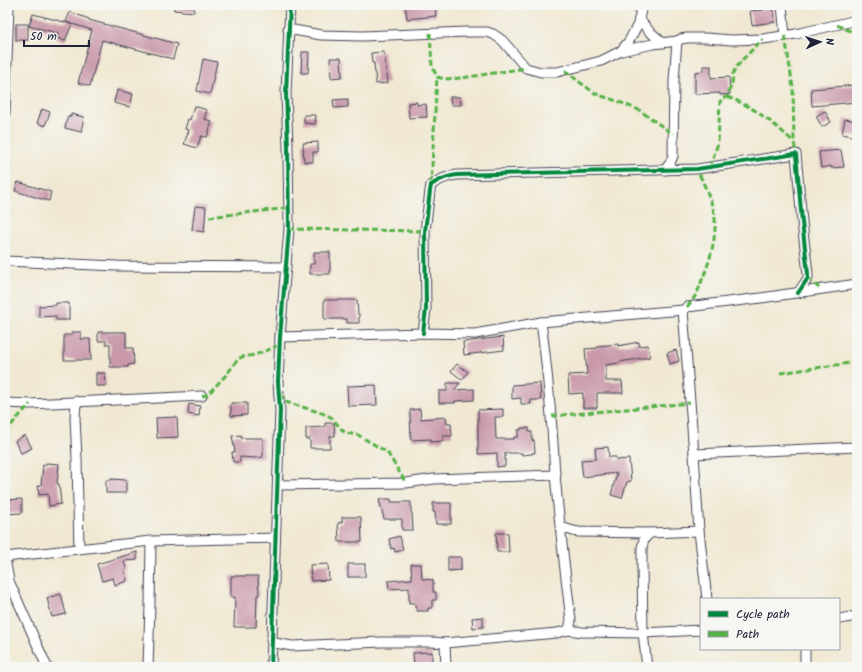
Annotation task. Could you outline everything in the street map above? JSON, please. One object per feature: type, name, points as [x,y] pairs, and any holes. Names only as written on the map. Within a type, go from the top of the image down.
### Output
[{"type":"street","points":[[5,112],[9,5]]},
{"type":"street","points":[[271,667],[280,410],[278,382],[288,229],[288,147],[286,93],[290,5]]},
{"type":"street","points":[[621,51],[629,41],[638,24],[642,5]]},
{"type":"street","points":[[782,5],[785,36]]},
{"type":"street","points":[[640,19],[649,31],[663,43]]},
{"type":"street","points":[[288,28],[321,35],[362,36],[487,32],[502,40],[526,68],[541,72],[557,72],[602,62],[621,51],[681,39],[763,39],[785,36],[857,20]]},
{"type":"street","points":[[665,170],[673,156],[674,80],[677,41]]},
{"type":"street","points":[[422,333],[426,309],[425,231],[431,185],[446,176],[456,174],[697,169],[796,154],[808,274],[808,278],[798,293]]},
{"type":"street","points":[[5,261],[117,266],[286,267]]},
{"type":"street","points":[[280,337],[422,333],[475,334],[541,322],[683,310],[687,307],[857,284]]},
{"type":"street","points":[[683,310],[699,532],[707,598]]},
{"type":"street","points":[[541,322],[547,361],[556,475],[571,620],[568,630]]},
{"type":"street","points":[[5,403],[30,404],[202,396]]},
{"type":"street","points":[[76,401],[75,418],[79,549]]},
{"type":"street","points":[[694,454],[857,447]]},
{"type":"street","points":[[278,485],[406,483],[433,479],[556,475]]},
{"type":"street","points":[[561,527],[579,532],[699,532]]},
{"type":"street","points":[[647,667],[643,633],[642,548],[644,539],[650,533]]},
{"type":"street","points":[[47,667],[9,581],[5,557],[151,541],[275,538]]},
{"type":"street","points":[[148,667],[151,541]]},
{"type":"street","points":[[840,619],[857,616]]},
{"type":"street","points":[[271,640],[275,643],[292,646],[382,642],[445,643],[557,633],[568,630],[582,632],[643,633],[700,630]]},
{"type":"street","points":[[445,643],[446,667]]},
{"type":"street","points":[[805,650],[805,667]]},
{"type":"building","points":[[174,5],[194,5],[194,12],[174,10]]},
{"type":"building","points":[[405,5],[435,5],[436,16],[407,19]]},
{"type":"building","points":[[773,5],[775,22],[752,25],[750,11],[764,10],[763,7]]},
{"type":"building","points":[[70,12],[89,20],[177,44],[173,59],[102,40],[90,86],[78,83],[92,30],[66,22]]},
{"type":"building","points":[[33,14],[72,24],[65,41],[57,38],[58,33],[29,26]]},
{"type":"building","points":[[16,24],[28,24],[28,40],[16,40]]},
{"type":"building","points":[[302,52],[309,52],[308,73],[301,73]]},
{"type":"building","points":[[384,52],[388,83],[376,84],[374,63],[372,63],[371,53]]},
{"type":"building","points":[[330,58],[341,58],[342,77],[331,78]]},
{"type":"building","points":[[203,59],[217,62],[210,94],[197,91]]},
{"type":"building","points":[[703,66],[711,66],[711,78],[729,77],[730,94],[695,94],[695,72],[703,71]]},
{"type":"building","points":[[857,85],[857,102],[812,106],[811,89]]},
{"type":"building","points":[[117,90],[133,94],[130,107],[114,103]]},
{"type":"building","points":[[450,97],[460,97],[461,105],[451,105]]},
{"type":"building","points":[[348,99],[348,107],[334,108],[333,100]]},
{"type":"building","points":[[417,102],[417,105],[426,104],[427,117],[409,118],[408,103]]},
{"type":"building","points":[[194,106],[207,110],[204,119],[212,121],[207,137],[201,136],[197,148],[184,144],[189,130],[185,129],[188,119],[190,120]]},
{"type":"building","points":[[42,109],[50,112],[45,126],[37,123]]},
{"type":"building","points":[[825,111],[831,122],[822,127],[816,116]]},
{"type":"building","points":[[71,114],[84,117],[81,132],[65,128],[68,116],[71,117]]},
{"type":"building","points":[[304,115],[316,115],[315,124],[304,123]]},
{"type":"building","points":[[845,119],[857,121],[857,137],[842,134]]},
{"type":"building","points":[[318,142],[318,152],[313,152],[313,162],[304,162],[303,143]]},
{"type":"building","points":[[841,150],[844,167],[831,168],[831,166],[821,168],[819,152]]},
{"type":"building","points":[[18,182],[51,192],[49,201],[15,191]]},
{"type":"building","points":[[195,206],[206,207],[204,232],[192,230]]},
{"type":"building","points":[[314,252],[330,252],[330,274],[310,274],[310,264],[314,264]]},
{"type":"building","points":[[324,300],[357,300],[359,323],[347,323],[347,319],[324,319]]},
{"type":"building","points":[[56,303],[69,303],[69,320],[56,320],[56,316],[39,317],[39,306],[56,305]]},
{"type":"building","points":[[72,332],[81,332],[81,339],[90,339],[91,360],[64,360],[64,335],[72,335]]},
{"type":"building","points":[[98,332],[126,332],[126,348],[133,348],[134,364],[128,365],[128,367],[110,367],[110,344],[106,344],[106,341],[98,341]]},
{"type":"building","points":[[503,337],[504,350],[464,355],[463,342]]},
{"type":"building","points":[[639,342],[639,346],[648,345],[650,357],[606,365],[606,381],[622,381],[623,393],[597,393],[597,408],[583,408],[583,393],[569,394],[568,375],[587,374],[585,349],[598,348],[598,346],[618,344],[618,346]]},
{"type":"building","points":[[676,350],[679,361],[670,364],[667,353]]},
{"type":"building","points":[[457,364],[468,372],[462,380],[451,371]]},
{"type":"building","points":[[96,373],[105,373],[106,386],[96,386]]},
{"type":"building","points":[[447,383],[460,383],[454,390],[474,389],[474,400],[455,401],[455,403],[439,403],[439,391],[447,391]]},
{"type":"building","points":[[540,383],[541,400],[530,400],[531,404],[521,404],[521,398],[512,399],[512,385]]},
{"type":"building","points":[[376,385],[377,405],[348,406],[347,386]]},
{"type":"building","points":[[231,403],[247,403],[247,415],[231,416]]},
{"type":"building","points":[[189,404],[200,406],[199,416],[188,414]]},
{"type":"building","points":[[420,409],[421,419],[446,417],[447,424],[451,424],[452,436],[443,436],[443,441],[431,442],[431,439],[411,440],[410,410]]},
{"type":"building","points":[[503,409],[503,417],[495,417],[496,439],[514,439],[514,437],[518,437],[518,430],[521,430],[521,428],[529,428],[529,432],[532,432],[532,441],[534,440],[535,453],[522,455],[522,453],[505,453],[505,466],[497,467],[497,453],[478,454],[478,410]]},
{"type":"building","points":[[177,417],[178,437],[157,438],[156,418]]},
{"type":"building","points":[[325,423],[334,423],[335,436],[330,436],[330,448],[310,448],[310,439],[306,439],[306,428],[325,427]]},
{"type":"building","points":[[25,435],[32,448],[21,453],[15,441]]},
{"type":"building","points":[[241,435],[241,438],[263,438],[263,457],[240,457],[240,462],[233,462],[232,452],[235,452],[232,436]]},
{"type":"building","points":[[608,447],[609,457],[616,457],[616,460],[629,459],[631,481],[627,482],[622,498],[611,495],[617,473],[583,477],[581,460],[596,459],[595,448]]},
{"type":"building","points":[[46,463],[59,464],[57,484],[59,484],[61,504],[49,506],[48,494],[39,495],[38,486],[41,485],[43,465],[46,465]]},
{"type":"building","points":[[106,480],[126,480],[126,493],[106,493]]},
{"type":"building","points":[[22,499],[22,513],[5,514],[5,500]]},
{"type":"building","points":[[379,499],[391,499],[391,502],[411,502],[413,530],[402,530],[402,519],[384,519]]},
{"type":"building","points":[[433,503],[451,503],[451,524],[436,524],[435,512],[433,512]]},
{"type":"building","points":[[342,517],[361,517],[362,542],[339,542],[338,523],[342,522]]},
{"type":"building","points":[[496,533],[508,533],[509,552],[497,552]]},
{"type":"building","points":[[400,536],[403,550],[395,552],[394,548],[391,549],[389,539]]},
{"type":"building","points":[[137,552],[137,560],[124,561],[126,569],[124,570],[127,581],[115,585],[113,578],[102,581],[97,564]]},
{"type":"building","points":[[448,557],[461,557],[461,570],[448,571]]},
{"type":"building","points":[[328,564],[329,580],[311,581],[310,565]]},
{"type":"building","points":[[348,564],[365,564],[365,577],[348,577]]},
{"type":"building","points":[[411,564],[421,564],[422,579],[433,580],[433,592],[436,592],[436,600],[432,600],[432,608],[428,608],[428,611],[417,611],[417,608],[415,608],[415,603],[409,603],[409,588],[389,589],[388,581],[412,579]]},
{"type":"building","points":[[231,576],[258,576],[259,595],[257,595],[256,627],[234,627],[235,597],[231,597]]},
{"type":"building","points":[[61,594],[66,614],[52,617],[47,598]]},
{"type":"building","points":[[483,617],[483,627],[473,628],[472,618]]},
{"type":"building","points":[[432,652],[432,667],[414,667],[413,653]]},
{"type":"marked path","points":[[837,25],[857,34]]},
{"type":"marked path","points":[[430,33],[432,66],[437,77],[445,79],[462,78],[526,68]]},
{"type":"marked path","points":[[785,36],[793,88],[794,142],[796,154]]},
{"type":"marked path","points":[[710,167],[718,143],[720,102],[722,98],[727,97],[735,69],[763,39]]},
{"type":"marked path","points":[[565,70],[596,94],[639,110],[673,134]]},
{"type":"marked path","points":[[431,185],[437,77]]},
{"type":"marked path","points":[[727,97],[755,110],[794,142]]},
{"type":"marked path","points":[[687,307],[694,298],[708,265],[715,235],[715,219],[712,206],[697,169]]},
{"type":"marked path","points":[[209,217],[288,208]]},
{"type":"marked path","points":[[289,229],[425,231]]},
{"type":"marked path","points":[[808,278],[820,289]]},
{"type":"marked path","points":[[202,396],[209,393],[227,374],[238,359],[255,355],[280,345]]},
{"type":"marked path","points":[[854,362],[857,385]]},
{"type":"marked path","points":[[780,373],[857,362]]},
{"type":"marked path","points":[[280,394],[286,402],[331,417],[345,433],[358,435],[387,452],[406,483]]},
{"type":"marked path","points":[[552,416],[690,403]]},
{"type":"marked path","points":[[5,432],[30,404]]},
{"type":"cycle path","points":[[271,667],[280,410],[278,382],[280,337],[289,229],[286,93],[290,5]]},
{"type":"cycle path","points":[[423,333],[426,309],[425,231],[431,185],[444,178],[457,175],[697,169],[796,154],[808,274],[808,278],[798,293]]}]
